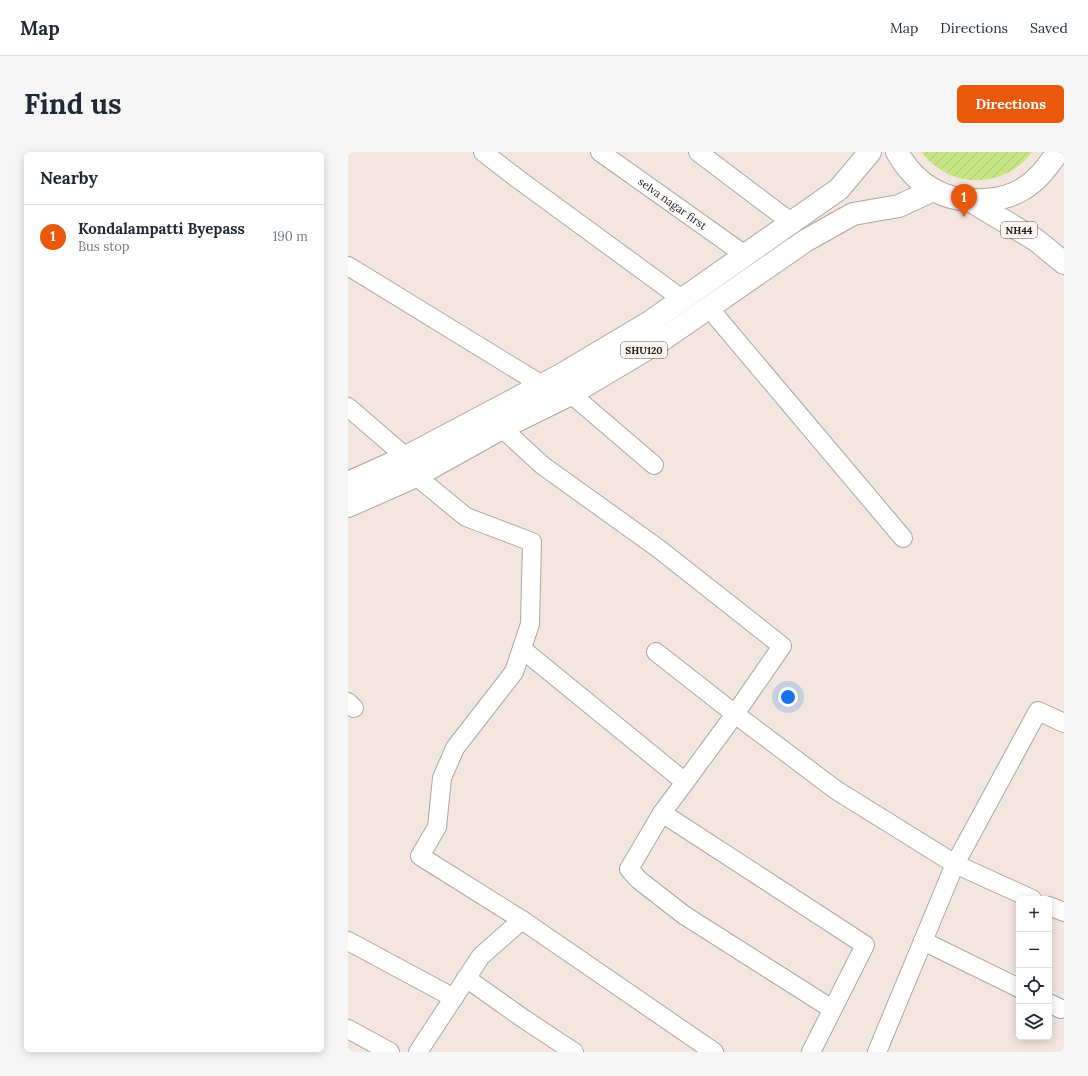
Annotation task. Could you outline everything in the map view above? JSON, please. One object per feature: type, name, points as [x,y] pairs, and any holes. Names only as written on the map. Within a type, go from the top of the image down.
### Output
[{"type":"main road","name":"SHU120","points":[[348,483],[406,457],[542,385],[650,322],[839,190],[870,152]]},
{"type":"main road","name":"NH44","points":[[897,152],[903,164],[917,178],[933,190],[952,198],[971,201],[998,199],[1022,190],[1043,174],[1058,152]]},
{"type":"main road","name":"NH44","points":[[1058,152],[1064,170]]},
{"type":"main road","name":"SHU120","points":[[348,506],[416,476],[502,428],[571,394],[662,340],[804,241],[853,214],[900,206],[933,190]]},
{"type":"main road","name":"NH44","points":[[971,201],[1036,240],[1064,263]]},
{"type":"street","points":[[483,152],[682,299]]},
{"type":"street","name":"selva nagar first","points":[[600,152],[745,256]]},
{"type":"street","points":[[698,152],[792,223]]},
{"type":"street","points":[[348,266],[542,385]]},
{"type":"street","points":[[708,308],[903,538]]},
{"type":"street","points":[[571,394],[654,465]]},
{"type":"street","points":[[348,407],[406,457]]},
{"type":"street","points":[[502,428],[542,465],[659,549],[782,646],[735,714],[662,814],[629,869],[639,880],[684,915],[832,1009]]},
{"type":"street","points":[[416,476],[466,517],[532,542],[530,624],[514,672],[455,748],[442,778],[437,827],[420,856],[522,920],[714,1052]]},
{"type":"street","points":[[522,649],[685,782]]},
{"type":"street","points":[[656,652],[836,790],[955,864],[1025,896]]},
{"type":"street","points":[[877,1052],[955,864],[1038,711],[1064,723]]},
{"type":"street","points":[[662,814],[865,945],[811,1052]]},
{"type":"street","points":[[1052,907],[1064,912]]},
{"type":"street","points":[[418,1052],[481,956],[522,920]]},
{"type":"street","points":[[348,941],[454,998]]},
{"type":"street","points":[[923,941],[1016,987]]},
{"type":"street","points":[[466,978],[574,1052]]},
{"type":"street","points":[[348,1029],[390,1052]]},
{"type":"green space","points":[[922,152],[1032,152],[1024,162],[1003,175],[991,179],[966,180],[943,171],[931,163]]},
{"type":"place","name":"Kondalampatti Byepass","points":[[964,217]]}]
